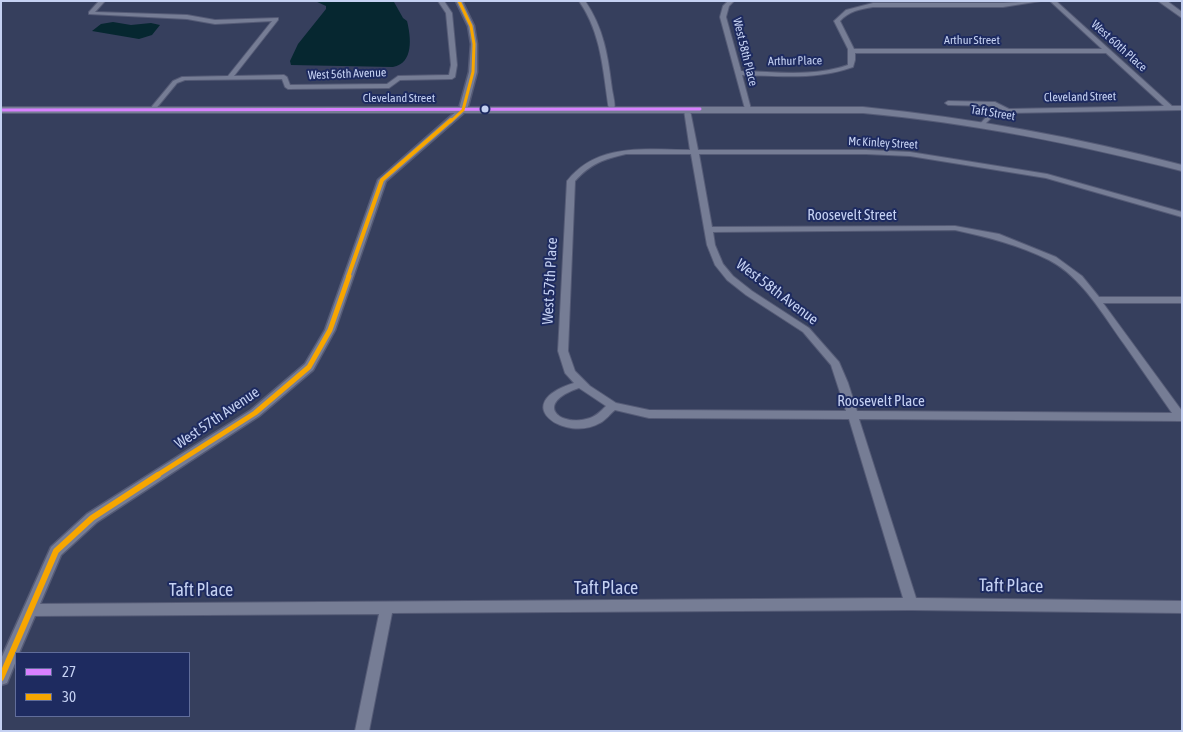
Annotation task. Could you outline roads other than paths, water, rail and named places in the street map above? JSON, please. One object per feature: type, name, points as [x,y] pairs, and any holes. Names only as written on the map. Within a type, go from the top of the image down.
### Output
[{"type":"main road","points":[[1162,1],[1182,16]]},
{"type":"main road","name":"Cleveland Street","points":[[1,110],[796,109]]},
{"type":"main road","name":"Taft Street","points":[[796,109],[863,110],[922,115],[983,124],[1086,143],[1182,168]]},
{"type":"street","points":[[102,1],[91,13],[187,17],[215,22],[276,19],[230,77],[184,78],[175,82],[152,110]]},
{"type":"street","name":"West 56th Avenue","points":[[230,77],[284,77],[288,87],[389,86],[398,78],[452,77],[454,65],[449,13],[441,1]]},
{"type":"street","points":[[459,1],[471,26],[474,44],[473,72],[463,110]]},
{"type":"street","points":[[582,1],[591,12],[600,37],[612,110]]},
{"type":"street","name":"West 58th Place","points":[[731,1],[726,6],[723,17],[748,109]]},
{"type":"street","points":[[852,51],[837,21],[841,14],[848,11],[873,5],[1004,5],[1038,1]]},
{"type":"street","name":"West 60th Place","points":[[1053,1],[1170,108]]},
{"type":"street","name":"Arthur Place","points":[[738,73],[820,73],[841,71],[851,66],[854,59],[852,51]]},
{"type":"street","name":"Arthur Street","points":[[852,51],[1108,51]]},
{"type":"street","points":[[948,103],[995,104],[1008,111]]},
{"type":"street","name":"Cleveland Street","points":[[983,124],[991,115],[1008,111],[1182,108]]},
{"type":"street","name":"West 57th Avenue","points":[[1,678],[56,551],[92,518],[254,414],[309,367],[330,330],[382,180],[463,110]]},
{"type":"street","name":"West 58th Avenue","points":[[687,110],[714,256],[730,278],[806,330],[835,364],[854,416],[911,604]]},
{"type":"street","name":"Mc Kinley Street","points":[[581,170],[595,159],[626,152],[866,152],[910,154],[1047,176],[1182,215]]},
{"type":"street","name":"West 57th Place","points":[[581,170],[571,181],[563,351],[570,373],[584,386]]},
{"type":"street","name":"Roosevelt Street","points":[[708,230],[955,228],[996,236],[1053,259],[1079,278],[1181,417]]},
{"type":"street","points":[[1097,300],[1182,300]]},
{"type":"street","points":[[584,386],[554,396],[549,408],[554,418],[566,424],[586,423],[595,420],[613,406]]},
{"type":"street","name":"Roosevelt Place","points":[[584,386],[613,406],[649,414],[1181,417]]},
{"type":"street","name":"Taft Place","points":[[30,610],[911,604],[1182,607]]},
{"type":"street","points":[[362,731],[387,608]]},
{"type":"water","points":[[315,1],[394,2],[403,18],[407,21],[410,42],[408,55],[405,60],[400,65],[393,67],[291,65],[290,61],[298,44],[326,9],[326,6]]},
{"type":"water","points":[[113,22],[131,25],[151,23],[160,25],[152,35],[139,39],[92,31],[101,24]]}]
